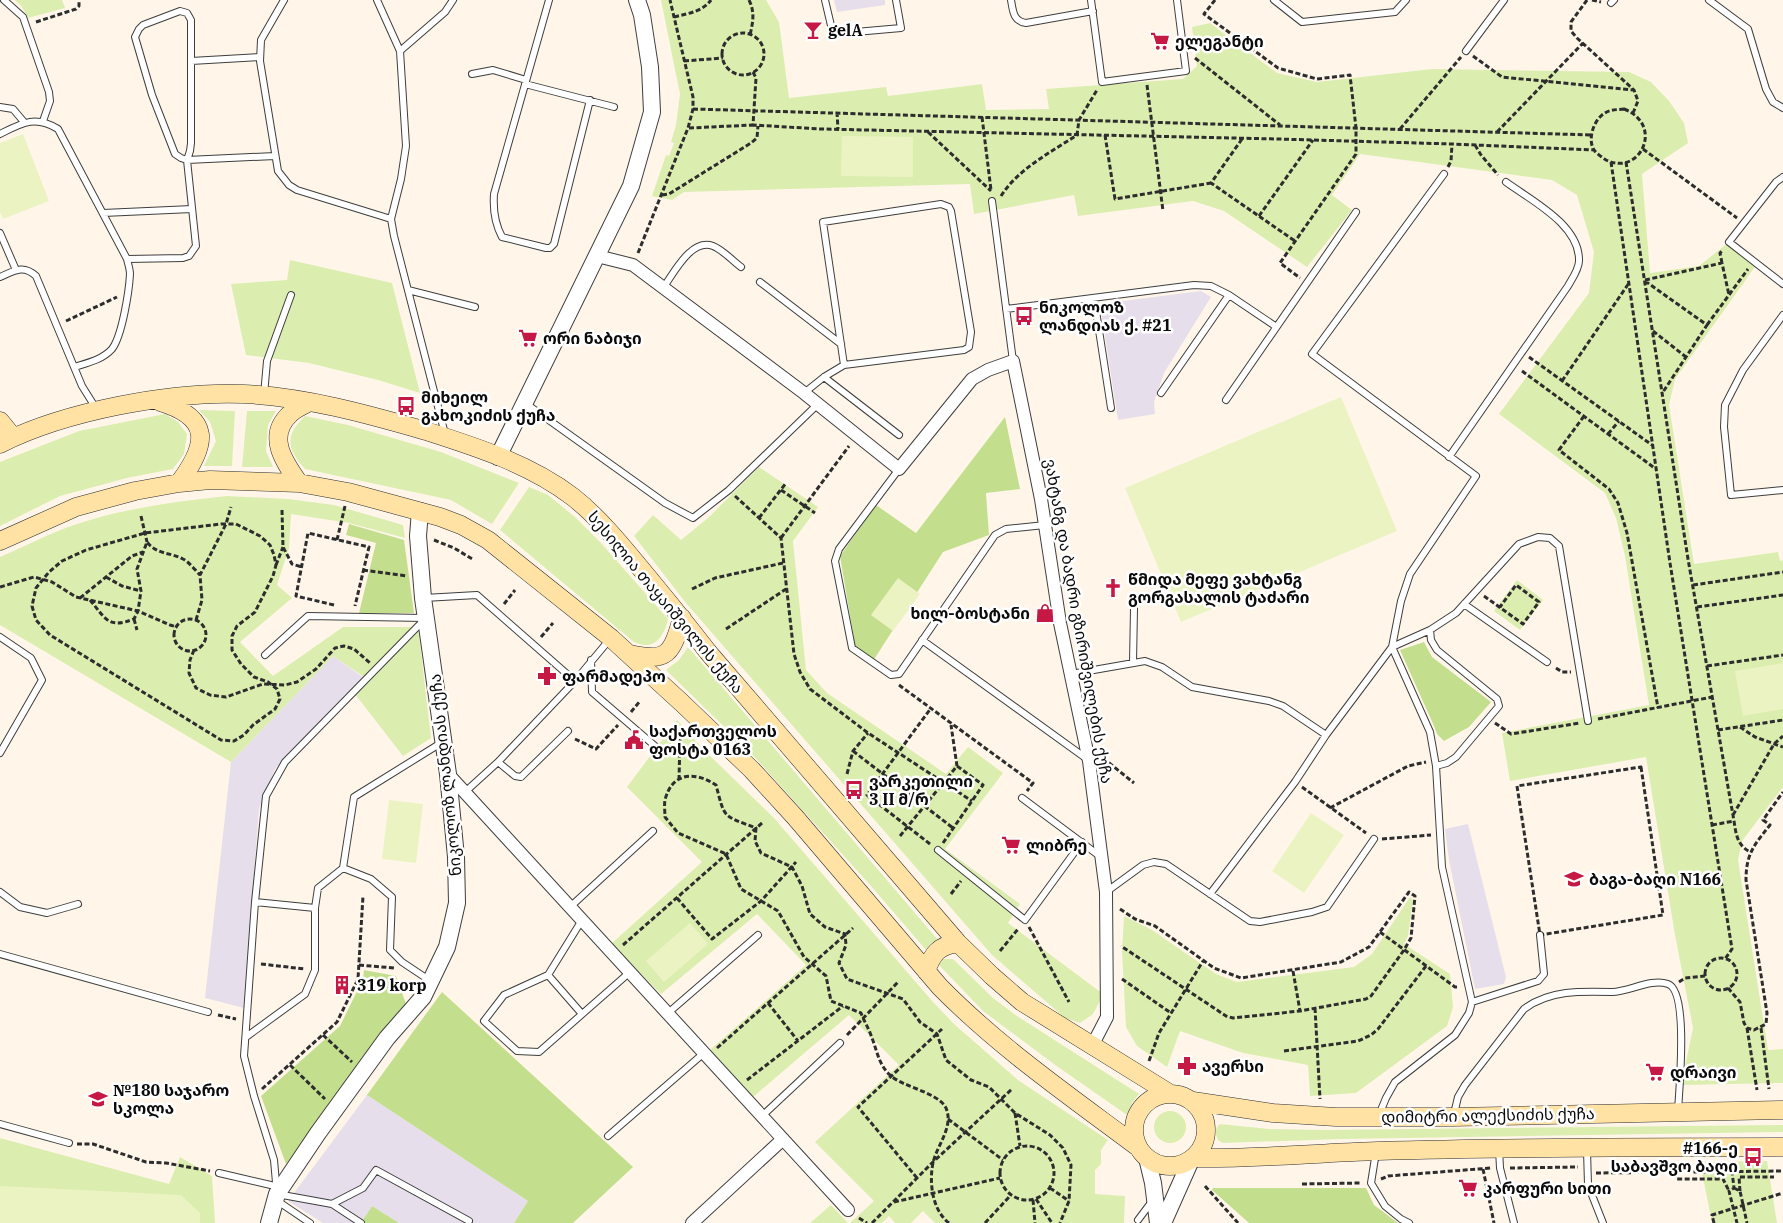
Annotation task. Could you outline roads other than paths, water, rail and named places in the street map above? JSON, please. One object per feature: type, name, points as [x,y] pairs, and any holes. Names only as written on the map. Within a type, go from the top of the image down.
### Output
[{"type":"main road","name":"სესილია თაყაიშვილის ქუჩა","points":[[6,441],[98,411],[189,396],[243,394],[310,402],[356,412],[446,438],[533,471],[553,483],[594,514],[682,618],[708,652],[958,943],[1022,1002],[1169,1093]]},
{"type":"main road","points":[[156,400],[177,407],[189,415],[200,434],[197,456],[179,483]]},
{"type":"main road","points":[[299,483],[283,462],[278,444],[279,433],[282,423],[290,413],[310,402]]},
{"type":"main road","points":[[0,420],[6,441]]},
{"type":"main road","points":[[0,541],[76,506],[135,491],[179,483],[219,480],[299,483],[348,492],[420,511],[462,525],[488,540],[611,638],[752,770],[926,970],[964,1012],[994,1039],[1157,1164],[1168,1166],[1180,1165],[1192,1159],[1202,1149],[1206,1136],[1206,1124],[1202,1111],[1186,1096],[1169,1093],[1158,1095],[1149,1100],[1136,1117],[1134,1128],[1134,1138],[1143,1153]]},
{"type":"main road","points":[[629,654],[648,658],[664,654],[675,642],[682,618]]},
{"type":"main road","points":[[926,970],[937,950],[947,945],[958,943]]},
{"type":"main road","name":"დიმიტრი ალექსიძის ქუჩა","points":[[1193,1101],[1233,1108],[1311,1117],[1453,1117],[1783,1110]]},
{"type":"main road","name":"დიმიტრი ალექსიძის ქუჩა","points":[[1192,1159],[1499,1148],[1783,1147]]},
{"type":"street","points":[[498,457],[631,186],[652,112],[650,67],[642,15],[637,0]]},
{"type":"street","points":[[597,256],[633,265],[804,393],[899,469],[972,379],[988,370],[1013,361]]},
{"type":"street","name":"ვახტანგ და ბადრი გზირიშვილების ქუჩა","points":[[1013,361],[1045,525],[1060,623],[1089,760],[1102,857],[1107,907],[1107,1017],[1092,1046]]},
{"type":"street","name":"ნიკოლოზ ლანდიას ქუჩა","points":[[269,1223],[276,1193],[387,1038],[423,997],[447,948],[457,903],[456,857],[448,774],[423,598],[418,536],[420,511]]},
{"type":"street","points":[[448,774],[848,1210]]},
{"type":"street","points":[[693,1223],[783,1139]]},
{"type":"street","points":[[1143,1153],[1150,1168],[1158,1223]]},
{"type":"street","points":[[1163,1223],[1192,1159]]},
{"type":"lane","points":[[4,0],[23,16],[49,92],[50,101],[42,121]]},
{"type":"lane","points":[[284,0],[261,40],[260,57],[278,171],[289,185],[297,190],[391,219]]},
{"type":"lane","points":[[377,0],[400,51],[406,146],[401,179],[391,219],[446,438]]},
{"type":"lane","points":[[400,51],[445,12],[453,0]]},
{"type":"lane","points":[[549,0],[494,194],[493,207],[502,237],[546,248],[550,248],[554,244],[590,100]]},
{"type":"lane","points":[[825,0],[833,34],[901,28],[896,0]]},
{"type":"lane","points":[[1011,0],[1017,20],[1026,23],[1093,12]]},
{"type":"lane","points":[[1092,0],[1102,82],[1186,70],[1176,0]]},
{"type":"lane","points":[[1274,0],[1302,22],[1395,12],[1406,0]]},
{"type":"lane","points":[[1466,51],[1504,0]]},
{"type":"lane","points":[[1709,0],[1748,29],[1766,89],[1773,102],[1783,108]]},
{"type":"lane","points":[[127,259],[183,258],[190,256],[196,246],[187,160],[190,151],[191,20],[187,13],[180,11],[143,25],[135,37],[152,95],[175,154],[187,160],[276,156]]},
{"type":"lane","points":[[191,61],[260,57]]},
{"type":"lane","points":[[472,74],[493,70],[526,82],[614,107]]},
{"type":"lane","points":[[0,107],[13,109],[24,122]]},
{"type":"lane","points":[[0,134],[24,122],[42,121],[58,129],[127,259],[130,272],[119,336],[112,349],[96,360],[74,367]]},
{"type":"lane","points":[[1210,894],[1295,782],[1326,735],[1392,647],[1401,601],[1410,574],[1476,476],[1312,354],[1444,174]]},
{"type":"lane","points":[[1783,177],[1776,182],[1730,242],[1783,284]]},
{"type":"lane","points":[[1449,457],[1568,286],[1579,262],[1574,239],[1564,224],[1506,182]]},
{"type":"lane","points":[[804,393],[824,377],[844,365],[964,350],[969,346],[971,332],[949,207],[941,204],[823,222],[844,365]]},
{"type":"lane","name":"ვახტანგ და ბადრი გზირიშვილების ქუჩა","points":[[993,204],[1013,361]]},
{"type":"lane","points":[[103,213],[192,209]]},
{"type":"lane","points":[[1226,400],[1275,326],[1356,212]]},
{"type":"lane","points":[[0,233],[16,270]]},
{"type":"lane","points":[[663,288],[692,249],[703,245],[714,246],[741,267]]},
{"type":"lane","points":[[0,277],[16,270],[24,269],[30,270],[36,276],[82,386],[98,411]]},
{"type":"lane","points":[[760,282],[841,344]]},
{"type":"lane","points":[[1006,308],[1194,285],[1211,286],[1229,295],[1275,326]]},
{"type":"lane","points":[[408,290],[475,307]]},
{"type":"lane","points":[[263,396],[267,361],[291,295]]},
{"type":"lane","points":[[1162,393],[1229,295]]},
{"type":"lane","points":[[1094,298],[1111,408]]},
{"type":"lane","points":[[1783,315],[1743,370],[1725,405],[1724,427],[1732,495],[1783,490]]},
{"type":"lane","points":[[824,377],[899,435]]},
{"type":"lane","points":[[524,402],[665,503],[693,518],[729,490],[818,404]]},
{"type":"lane","points":[[899,469],[839,549],[835,561],[852,648],[891,675],[895,676],[898,674],[995,535],[1006,529],[1045,525]]},
{"type":"lane","points":[[1392,647],[1430,630],[1456,613],[1519,544],[1538,537],[1550,538],[1559,546],[1588,721]]},
{"type":"lane","points":[[423,598],[477,595],[575,681]]},
{"type":"lane","points":[[1464,604],[1547,662]]},
{"type":"lane","points":[[1133,663],[1134,608]]},
{"type":"lane","points":[[265,655],[308,616],[426,618]]},
{"type":"lane","points":[[310,1223],[276,1193],[274,1160],[244,1056],[255,902],[266,796],[285,762],[426,618]]},
{"type":"lane","points":[[1430,630],[1431,640],[1438,650],[1498,699],[1499,706],[1456,757],[1447,763],[1435,763]]},
{"type":"lane","points":[[0,637],[31,658],[42,680],[0,753]]},
{"type":"lane","points":[[465,792],[498,762],[575,681],[611,638]]},
{"type":"lane","points":[[922,640],[1089,760]]},
{"type":"lane","points":[[1379,1117],[1386,1098],[1395,1082],[1456,1035],[1469,1013],[1472,1002],[1442,867],[1435,763],[1430,732],[1392,647]]},
{"type":"lane","points":[[591,660],[592,692],[655,746]]},
{"type":"lane","points":[[1071,674],[1145,661],[1154,663],[1192,686],[1269,701],[1283,706],[1326,735]]},
{"type":"lane","points":[[498,762],[515,776],[520,777],[567,732]]},
{"type":"lane","points":[[246,1037],[305,994],[315,970],[315,908],[318,888],[344,868],[354,797],[444,741]]},
{"type":"lane","points":[[1022,798],[1102,857]]},
{"type":"lane","points":[[570,907],[653,831]]},
{"type":"lane","points":[[1106,892],[1143,865],[1154,862],[1166,864],[1250,921],[1260,922],[1312,912],[1327,906],[1374,839]]},
{"type":"lane","points":[[938,850],[1025,920],[1082,842]]},
{"type":"lane","points":[[344,868],[371,878],[392,897],[390,950],[402,962],[430,981]]},
{"type":"lane","points":[[0,892],[20,907],[48,912],[78,904]]},
{"type":"lane","points":[[255,902],[315,908]]},
{"type":"lane","points":[[582,920],[548,975],[504,996],[484,1021],[516,1051],[539,1052],[630,972]]},
{"type":"lane","points":[[668,1013],[758,935]]},
{"type":"lane","points":[[1472,1002],[1538,981],[1544,974],[1540,935]]},
{"type":"lane","points":[[0,954],[208,1012]]},
{"type":"lane","points":[[548,975],[582,1014]]},
{"type":"lane","points":[[1453,1117],[1458,1097],[1464,1085],[1524,1009],[1532,1003],[1544,997],[1577,991],[1619,992],[1656,983],[1668,984],[1672,987],[1680,1010],[1681,1044],[1677,1112]]},
{"type":"lane","points":[[762,1116],[840,1043]]},
{"type":"lane","points":[[608,1136],[706,1055]]},
{"type":"lane","points":[[0,1124],[69,1143]]},
{"type":"lane","points":[[1499,1148],[1500,1168],[1514,1223]]},
{"type":"lane","points":[[1587,1148],[1587,1170],[1591,1195],[1603,1223]]},
{"type":"lane","points":[[1376,1151],[1371,1183],[1385,1206],[1409,1223]]},
{"type":"lane","points":[[332,1204],[363,1188],[376,1170],[469,1221]]},
{"type":"lane","points":[[218,1173],[276,1193],[332,1204],[361,1223]]},
{"type":"lane","points":[[1138,1220],[1155,1197]]},
{"type":"place","name":"gelA","points":[[813,30]]},
{"type":"place","name":"ელეგანტი","points":[[1160,41]]},
{"type":"place","name":"ნიკოლოზ ლანდიას ქ. #21","points":[[1024,316]]},
{"type":"place","name":"ორი ნაბიჯი","points":[[528,338]]},
{"type":"place","name":"მიხეილ გახოკიძის ქუჩა","points":[[406,406]]},
{"type":"place","name":"წმიდა მეფე ვახტანგ გორგასალის ტაძარი","points":[[1113,588]]},
{"type":"place","name":"ხილ-ბოსტანი","points":[[1045,613]]},
{"type":"place","name":"ფარმადეპო","points":[[547,676]]},
{"type":"place","name":"საქართველოს ფოსტა 0163","points":[[634,740]]},
{"type":"place","name":"ვარკეთილი 3 II მ/რ","points":[[854,790]]},
{"type":"place","name":"ლიბრე","points":[[1011,845]]},
{"type":"place","name":"ბაგა-ბაღი N166","points":[[1574,879]]},
{"type":"place","name":"319 korp","points":[[342,985]]},
{"type":"place","name":"ავერსი","points":[[1187,1066]]},
{"type":"place","name":"დრაივი","points":[[1655,1072]]},
{"type":"place","name":"№180 საჯარო სკოლა","points":[[98,1099]]},
{"type":"place","name":"#166-ე საბავშვო ბაღი","points":[[1753,1157]]},
{"type":"place","name":"კარფური სითი","points":[[1468,1188]]}]
